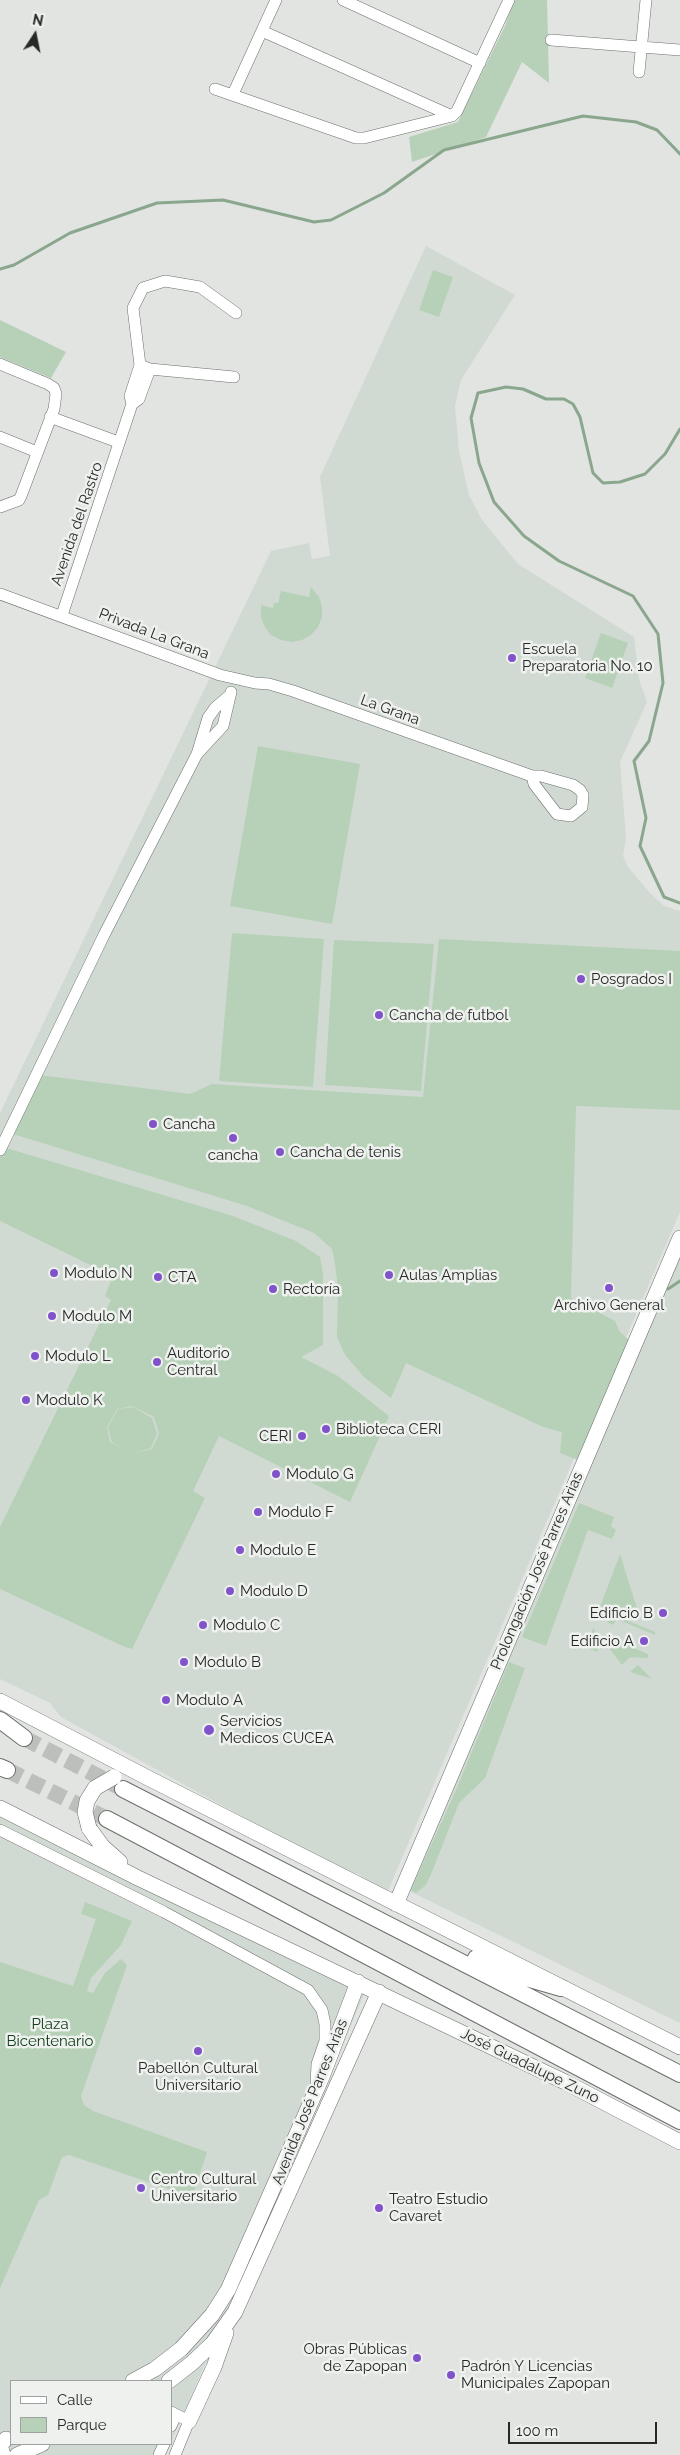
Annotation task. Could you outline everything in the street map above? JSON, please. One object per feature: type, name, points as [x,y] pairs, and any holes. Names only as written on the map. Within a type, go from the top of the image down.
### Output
[{"type":"highway","points":[[0,1720],[24,1738],[0,1726]]},
{"type":"highway","points":[[118,1783],[240,1850],[680,2074]]},
{"type":"highway","points":[[107,1820],[680,2121]]},
{"type":"highway","points":[[240,1850],[304,1874],[503,1970],[561,1988]]},
{"type":"main road","name":"Prolongación José Parres Arias","points":[[396,1904],[680,1238]]},
{"type":"main road","points":[[0,1701],[680,2047]]},
{"type":"main road","points":[[138,1878],[102,1846],[90,1828],[85,1812],[87,1801],[95,1788],[118,1783],[136,1775],[150,1779]]},
{"type":"main road","points":[[0,1808],[138,1878]]},
{"type":"main road","name":"José Guadalupe Zuno","points":[[138,1878],[565,2082],[680,2142]]},
{"type":"main road","name":"Avenida José Parres Arias","points":[[137,2380],[181,2349],[220,2305],[235,2278],[315,2092],[358,1982]]},
{"type":"main road","name":"Avenida José Parres Arias","points":[[170,2380],[213,2343],[228,2324],[251,2280],[379,1992]]},
{"type":"main road","points":[[179,2416],[214,2367],[228,2324]]},
{"type":"main road","points":[[4,2455],[0,2445],[6,2439]]},
{"type":"main road","points":[[17,2455],[40,2445]]},
{"type":"street","points":[[233,94],[276,0]]},
{"type":"street","points":[[343,0],[480,63]]},
{"type":"street","points":[[639,72],[646,0]]},
{"type":"street","points":[[215,89],[356,138],[364,138],[454,114],[480,63],[504,2]]},
{"type":"street","points":[[262,30],[454,114]]},
{"type":"street","points":[[551,40],[680,50]]},
{"type":"street","points":[[234,377],[145,367],[133,308],[143,288],[165,281],[200,287],[236,313]]},
{"type":"street","points":[[0,364],[54,388],[56,394],[50,417],[19,500],[0,507]]},
{"type":"street","name":"Avenida del Rastro","points":[[62,615],[114,462],[118,442],[132,404],[130,396],[145,367]]},
{"type":"street","points":[[50,417],[118,442]]},
{"type":"street","points":[[0,437],[37,452]]},
{"type":"street","name":"Privada La Grana","points":[[0,594],[237,680]]},
{"type":"street","points":[[0,1150],[104,935],[197,754],[222,726],[228,710],[230,695],[237,680]]},
{"type":"street","name":"La Grana","points":[[237,680],[269,684],[293,691],[532,776],[541,776],[576,787],[584,795],[582,807],[571,816],[557,814],[534,784],[532,776]]},
{"type":"street","points":[[0,1830],[164,1912],[308,1990],[322,2010],[326,2024],[325,2041],[317,2064],[315,2092]]},
{"type":"street","points":[[175,2455],[179,2416]]},
{"type":"shaded area","points":[[426,246],[515,295],[461,380],[455,406],[459,451],[469,495],[482,520],[518,564],[634,637],[639,679],[647,702],[620,762],[626,838],[623,856],[628,867],[649,892],[664,906],[680,911],[680,1212],[386,1895],[359,1874],[343,1869],[254,1823],[61,1717],[50,1703],[0,1679],[0,1113],[271,551],[309,543],[312,559],[330,556],[320,477]]},
{"type":"shaded area","points":[[680,1253],[680,2023],[409,1891]]},
{"type":"shaded area","name":"Centro Cultural Universitario","points":[[0,1815],[364,1995],[172,2441],[172,2380],[10,2380],[10,2445],[171,2445],[166,2455],[0,2455]]},
{"type":"green space","points":[[514,0],[547,0],[549,83],[522,62],[486,137],[412,162],[409,137],[458,122],[505,26]]},
{"type":"green space","points":[[433,270],[453,277],[439,317],[419,310]]},
{"type":"green space","points":[[0,320],[66,352],[51,378],[0,357]]},
{"type":"green space","points":[[311,587],[319,597],[322,607],[322,617],[318,627],[311,635],[302,640],[291,642],[271,635],[261,617],[261,605],[273,608],[274,603],[278,603],[281,591],[309,597]]},
{"type":"green space","points":[[601,633],[628,643],[612,688],[585,678]]},
{"type":"green space","points":[[258,746],[360,764],[332,924],[230,906]]},
{"type":"green space","points":[[232,933],[324,939],[313,1087],[219,1081]]},
{"type":"green space","points":[[439,939],[680,951],[680,1110],[576,1106],[571,1298],[615,1321],[620,1332],[629,1340],[578,1460],[560,1453],[562,1432],[543,1427],[406,1363],[391,1398],[364,1377],[345,1355],[337,1337],[338,1290],[332,1249],[314,1233],[247,1206],[13,1134],[39,1075],[190,1094],[212,1084],[423,1097]]},
{"type":"green space","name":"Cancha de futbol","points":[[334,940],[434,944],[421,1091],[325,1085]]},
{"type":"green space","points":[[3,1147],[233,1216],[296,1241],[320,1257],[323,1274],[323,1345],[301,1357],[338,1376],[389,1416],[350,1502],[219,1436],[193,1491],[205,1498],[132,1649],[0,1589],[0,1527],[111,1300],[105,1296],[113,1276],[0,1221],[0,1152]],"holes":[[[132,1406],[154,1417],[159,1434],[152,1449],[135,1453],[151,1448],[157,1434],[152,1418],[133,1407],[118,1409],[108,1427],[112,1442],[127,1450],[110,1442],[107,1427],[117,1409]]]},
{"type":"green space","points":[[579,1503],[614,1517],[611,1526],[616,1530],[612,1539],[588,1530],[546,1646],[522,1637]]},
{"type":"green space","points":[[620,1554],[638,1612],[600,1607]]},
{"type":"green space","points":[[616,1616],[655,1632],[655,1635],[617,1619],[613,1625],[607,1622]]},
{"type":"green space","points":[[594,1627],[598,1652],[585,1647]]},
{"type":"green space","points":[[602,1636],[648,1654],[648,1658],[630,1657],[622,1665]]},
{"type":"green space","points":[[509,1662],[525,1668],[485,1778],[459,1803],[426,1885],[416,1893],[411,1890],[456,1790]]},
{"type":"green space","points":[[638,1665],[652,1679],[630,1672]]},
{"type":"green space","name":"Plaza Bicentenario","points":[[85,1902],[132,1921],[121,1945],[91,1978],[87,1991],[93,1993],[105,1973],[121,1959],[127,1965],[81,2096],[84,2105],[93,2111],[207,2152],[192,2197],[69,2155],[62,2157],[48,2195],[39,2200],[0,2288],[0,1962],[73,1986],[96,1919],[81,1914]]},
{"type":"waterway","points":[[0,269],[14,265],[70,233],[157,203],[223,200],[314,222],[331,220],[384,193],[444,150],[583,116],[636,122],[657,130],[680,154]]},
{"type":"waterway","points":[[680,429],[665,454],[645,474],[620,482],[603,483],[593,473],[580,417],[573,404],[564,399],[546,399],[523,389],[506,387],[478,393],[471,418],[479,463],[494,502],[524,536],[559,561],[633,596],[658,634],[663,683],[649,741],[634,761],[646,818],[640,846],[664,897],[680,903]]},
{"type":"waterway","points":[[668,1289],[680,1281]]},
{"type":"tunnel","points":[[24,1738],[119,1787]]},
{"type":"tunnel","points":[[7,1770],[107,1819]]},
{"type":"place","name":"Escuela Preparatoria No. 10","points":[[512,658]]},
{"type":"place","name":"Posgrados I","points":[[581,979]]},
{"type":"place","name":"Cancha de futbol","points":[[379,1015]]},
{"type":"place","name":"Cancha","points":[[153,1124]]},
{"type":"place","name":"cancha","points":[[233,1138]]},
{"type":"place","name":"Cancha de tenis","points":[[280,1152]]},
{"type":"place","name":"Modulo N","points":[[54,1273]]},
{"type":"place","name":"Aulas Amplias","points":[[389,1275]]},
{"type":"place","name":"CTA","points":[[158,1277]]},
{"type":"place","name":"Archivo General","points":[[609,1288]]},
{"type":"place","name":"Rectoría","points":[[273,1289]]},
{"type":"place","name":"Modulo M","points":[[52,1316]]},
{"type":"place","name":"Modulo L","points":[[35,1356]]},
{"type":"place","name":"Auditorio Central","points":[[157,1362]]},
{"type":"place","name":"Modulo K","points":[[26,1400]]},
{"type":"place","name":"Biblioteca CERI","points":[[326,1429]]},
{"type":"place","name":"CERI","points":[[302,1436]]},
{"type":"place","name":"Modulo G","points":[[276,1474]]},
{"type":"place","name":"Modulo F","points":[[258,1512]]},
{"type":"place","name":"Modulo E","points":[[240,1550]]},
{"type":"place","name":"Modulo D","points":[[230,1591]]},
{"type":"place","name":"Edificio B","points":[[663,1613]]},
{"type":"place","name":"Modulo C","points":[[203,1625]]},
{"type":"place","name":"Edificio A","points":[[644,1641]]},
{"type":"place","name":"Modulo B","points":[[184,1662]]},
{"type":"place","name":"Modulo A","points":[[166,1700]]},
{"type":"place","name":"Servicios Medicos CUCEA","points":[[209,1730]]},
{"type":"place","name":"Pabellón Cultural Universitario","points":[[198,2051]]},
{"type":"place","name":"Centro Cultural Universitario","points":[[141,2188]]},
{"type":"place","name":"Teatro Estudio Cavaret","points":[[379,2208]]},
{"type":"place","name":"Obras Públicas de Zapopan","points":[[417,2358]]},
{"type":"place","name":"Padrón Y Licencias Municipales Zapopan","points":[[451,2375]]}]
